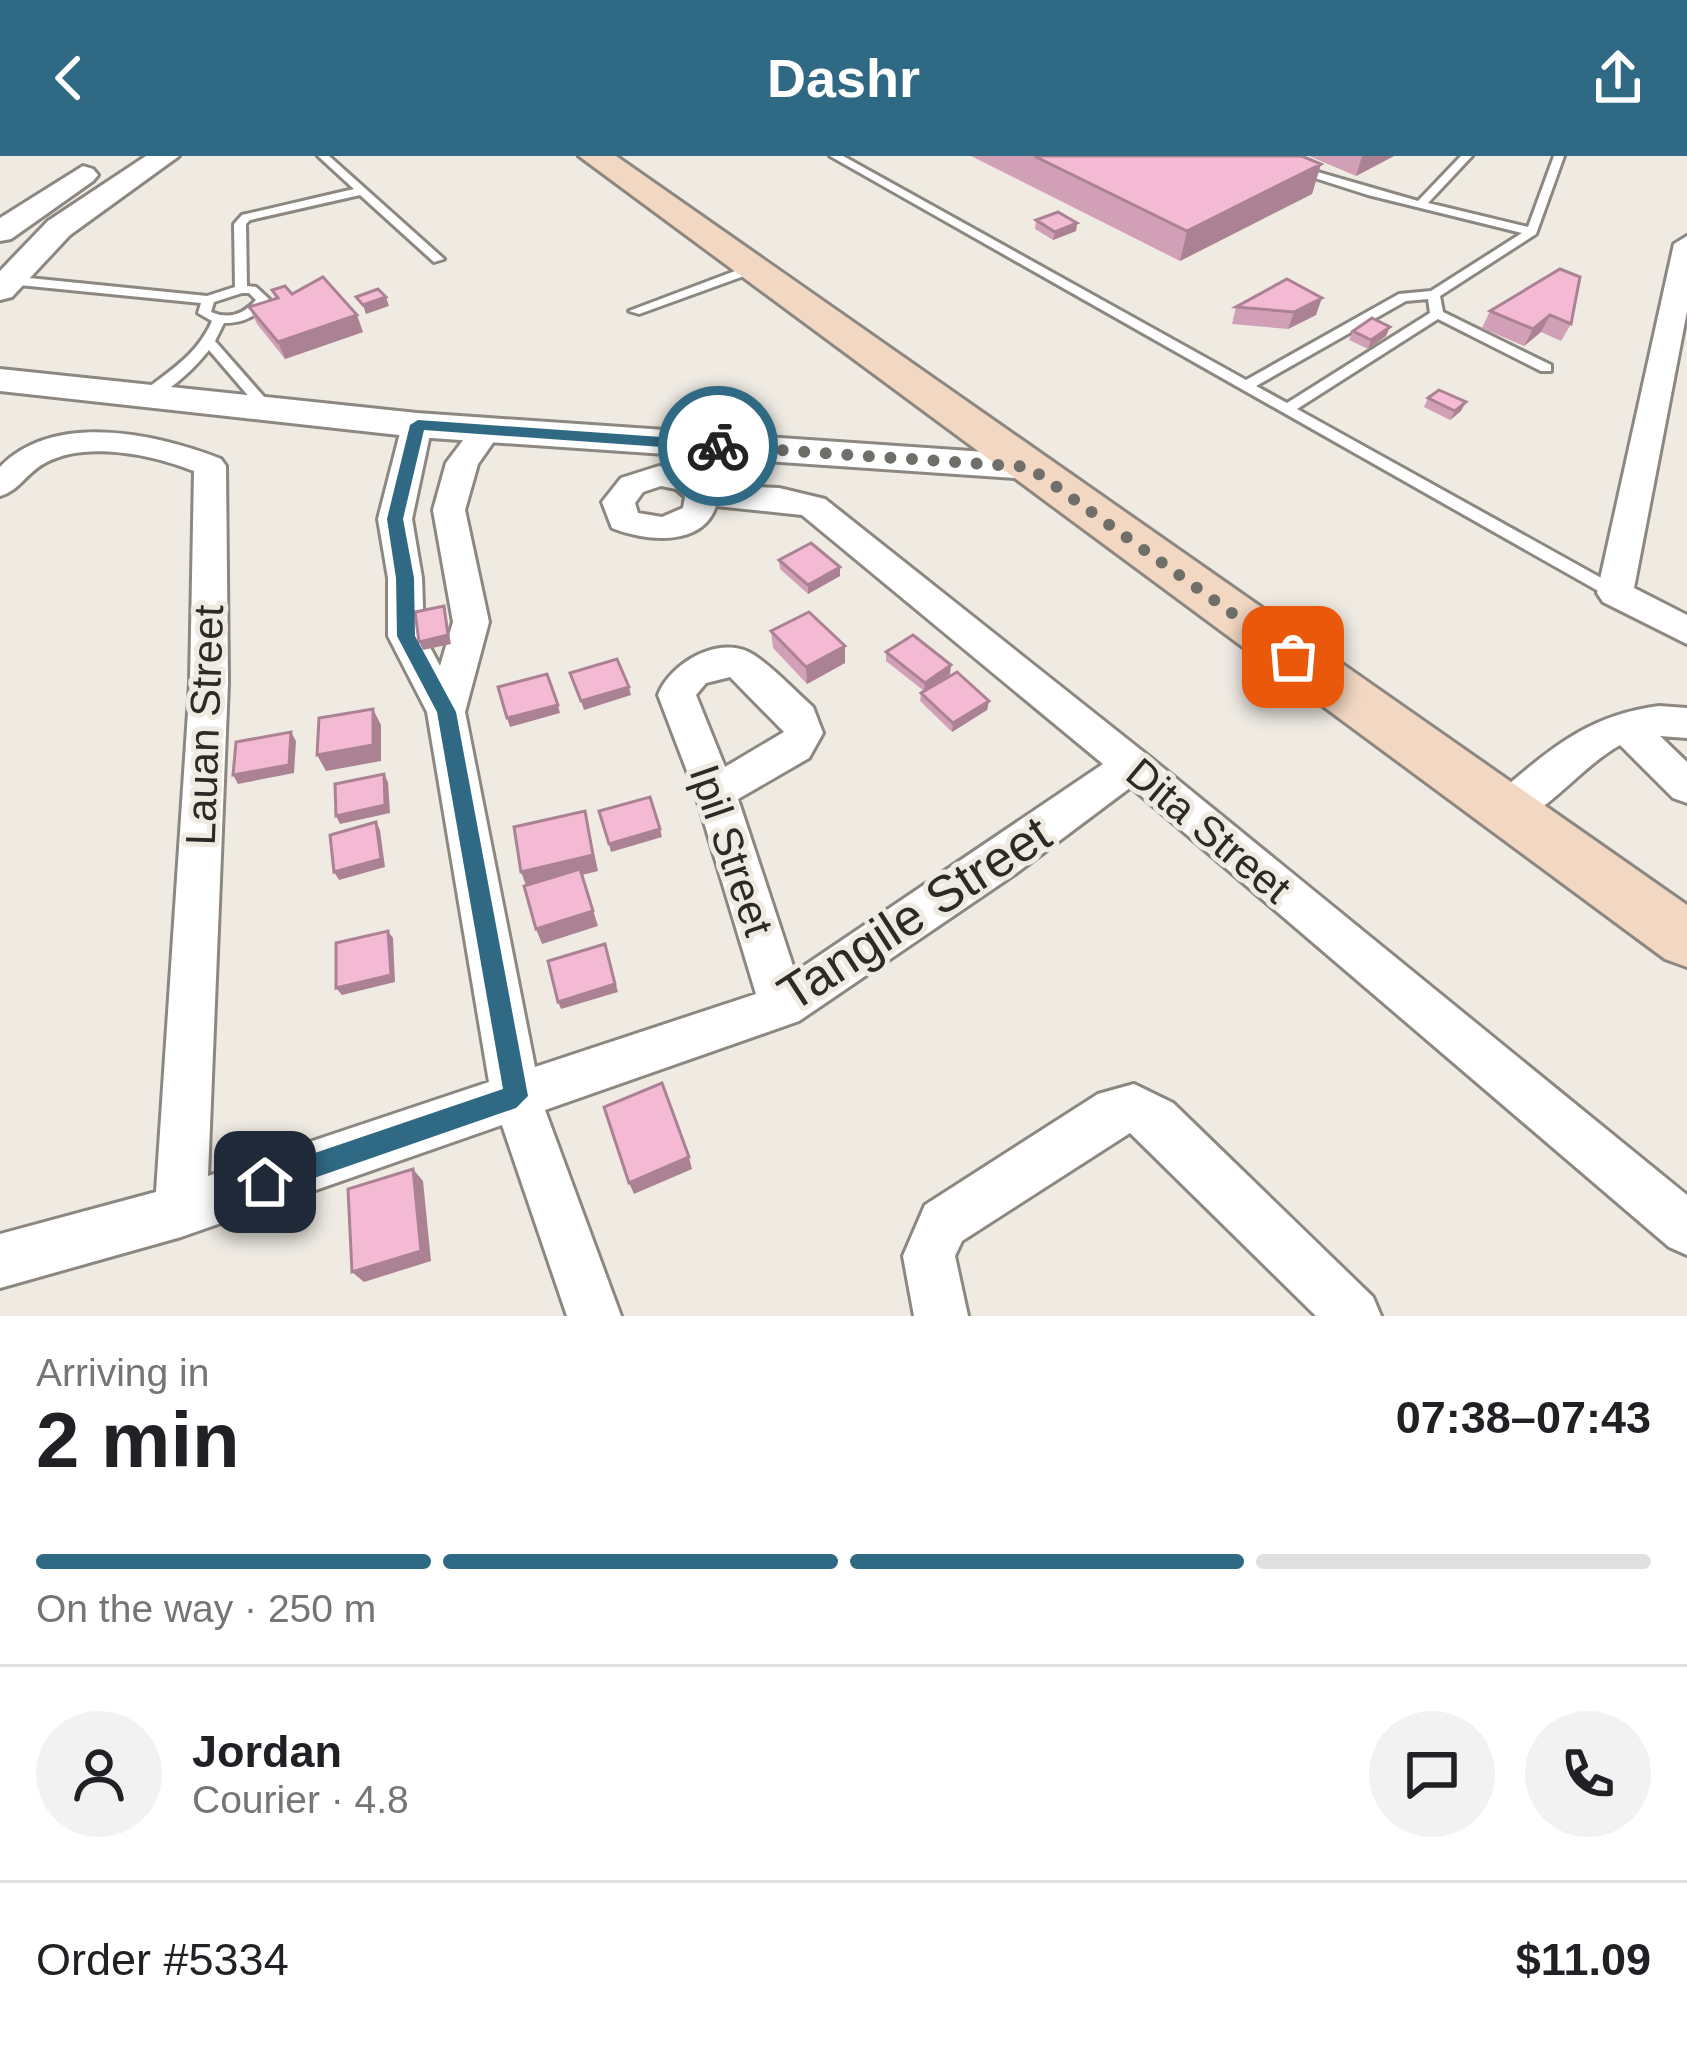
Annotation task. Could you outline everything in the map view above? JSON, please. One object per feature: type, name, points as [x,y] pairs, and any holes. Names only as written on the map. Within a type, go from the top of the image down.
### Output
[{"type":"main road","points":[[595,156],[1687,940]]},
{"type":"street","points":[[0,232],[112,156]]},
{"type":"street","points":[[5,285],[59,228],[166,156]]},
{"type":"street","points":[[1687,244],[1616,593],[1687,631]]},
{"type":"street","points":[[0,380],[418,425],[1029,467]]},
{"type":"street","points":[[418,425],[395,519],[405,578],[406,636],[446,712],[516,1096],[594,1316]]},
{"type":"street","points":[[446,712],[471,622],[449,510],[462,463],[487,430]]},
{"type":"street","name":"Lauan Street","points":[[0,486],[29,457],[70,442],[181,452],[210,466],[209,683],[181,1211]]},
{"type":"street","name":"Dita Street","points":[[702,495],[779,499],[813,508],[1132,765],[1687,1229]]},
{"type":"street","points":[[405,578],[459,567]]},
{"type":"street","name":"Ipil Street","points":[[715,792],[795,748],[804,733],[799,717],[738,662],[698,668],[680,682],[677,695],[715,792],[784,1006]]},
{"type":"street","points":[[1506,810],[1594,740],[1624,725],[1653,718],[1687,723]]},
{"type":"street","points":[[1624,725],[1687,787]]},
{"type":"street","name":"Tangile Street","points":[[0,1261],[181,1211],[784,1006],[1000,862],[1132,765]]},
{"type":"street","points":[[941,1316],[929,1256],[943,1223],[1115,1111],[1134,1108],[1156,1120],[1354,1316]]},
{"type":"lane","points":[[322,156],[438,260]]},
{"type":"lane","points":[[835,156],[1616,593]]},
{"type":"lane","points":[[1251,156],[1532,232]]},
{"type":"lane","points":[[1420,205],[1467,156]]},
{"type":"lane","points":[[1248,385],[1403,297],[1434,295],[1532,232],[1558,156]]},
{"type":"lane","points":[[241,289],[240,224],[246,217],[362,190]]},
{"type":"lane","points":[[634,311],[751,269]]},
{"type":"lane","points":[[5,285],[208,300],[241,289],[260,293],[261,305],[244,316],[219,320],[204,313],[208,300]]},
{"type":"lane","points":[[1434,295],[1437,314]]},
{"type":"lane","points":[[1289,407],[1437,314]]},
{"type":"lane","points":[[1437,314],[1546,368]]},
{"type":"lane","points":[[144,397],[189,366],[210,343],[219,320]]},
{"type":"lane","points":[[210,343],[268,410]]},
{"type":"building","points":[[1034,156],[1302,156],[1321,164],[1187,231]]},
{"type":"building","points":[[1058,212],[1077,223],[1055,232],[1036,220]]},
{"type":"building","points":[[1560,269],[1580,277],[1571,324],[1550,315],[1533,329],[1490,311]]},
{"type":"building","points":[[323,277],[357,315],[278,342],[249,307],[278,298],[272,290],[285,286],[292,294]]},
{"type":"building","points":[[1287,279],[1322,298],[1294,312],[1236,307]]},
{"type":"building","points":[[378,289],[386,297],[363,305],[356,297]]},
{"type":"building","points":[[1372,318],[1390,327],[1371,340],[1353,331]]},
{"type":"building","points":[[1439,390],[1466,402],[1455,411],[1428,398]]},
{"type":"building","points":[[811,543],[840,567],[808,585],[779,560]]},
{"type":"building","points":[[444,606],[448,635],[419,642],[415,612]]},
{"type":"building","points":[[809,612],[845,646],[806,667],[771,631]]},
{"type":"building","points":[[913,635],[951,665],[925,683],[886,652]]},
{"type":"building","points":[[617,659],[629,687],[581,701],[570,673]]},
{"type":"building","points":[[957,672],[989,701],[953,723],[921,693]]},
{"type":"building","points":[[547,674],[558,705],[507,718],[498,687]]},
{"type":"building","points":[[373,709],[373,745],[317,755],[319,718]]},
{"type":"building","points":[[291,732],[289,765],[233,775],[236,742]]},
{"type":"building","points":[[384,774],[385,805],[336,816],[335,784]]},
{"type":"building","points":[[650,797],[660,829],[609,844],[599,811]]},
{"type":"building","points":[[585,811],[593,855],[521,872],[514,827]]},
{"type":"building","points":[[376,822],[381,859],[334,872],[330,835]]},
{"type":"building","points":[[580,869],[593,911],[536,929],[524,886]]},
{"type":"building","points":[[388,931],[391,975],[336,988],[336,943]]},
{"type":"building","points":[[605,944],[615,984],[558,1002],[548,961]]},
{"type":"building","points":[[662,1083],[689,1157],[629,1183],[604,1107]]},
{"type":"building","points":[[413,1169],[421,1251],[352,1272],[348,1189]]},
{"type":"way so far","points":[[718,446],[1029,467],[1293,657]]},
{"type":"route","points":[[265,1182],[516,1096],[446,712],[406,636],[405,578],[395,519],[418,425],[718,446]]}]
